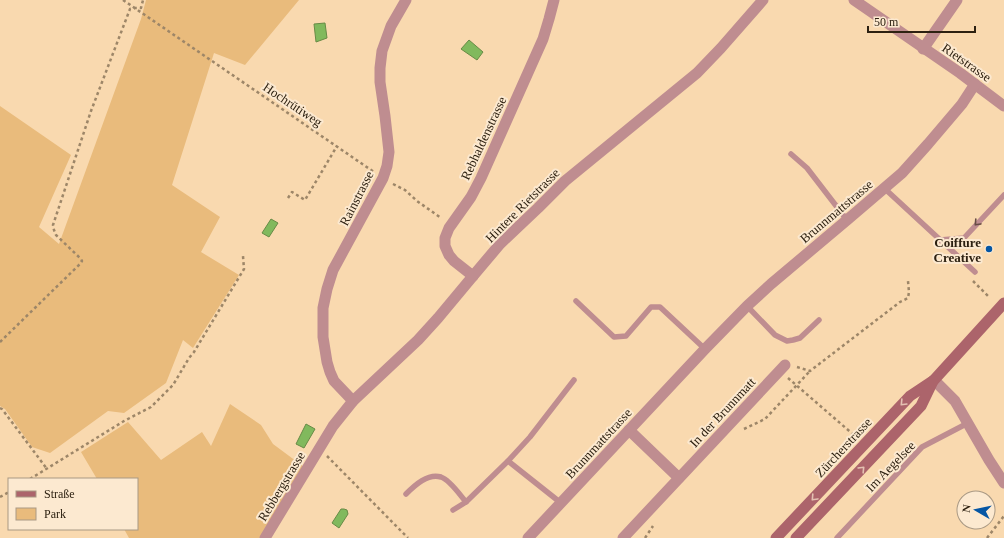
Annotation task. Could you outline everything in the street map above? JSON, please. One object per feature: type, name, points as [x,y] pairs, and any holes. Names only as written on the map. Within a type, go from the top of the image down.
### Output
[{"type":"main road","name":"Zürcherstrasse","points":[[776,538],[910,396],[934,380],[1004,302]]},
{"type":"main road","name":"Zürcherstrasse","points":[[796,538],[921,406],[934,380]]},
{"type":"street","name":"Rainstrasse","points":[[353,401],[334,380],[330,372],[323,337],[323,308],[333,270],[383,178],[387,166],[389,152],[380,82],[382,57],[385,40],[406,0]]},
{"type":"street","name":"Rebhaldenstrasse","points":[[472,276],[449,255],[445,246],[445,238],[451,225],[471,197],[481,178],[543,39],[554,0]]},
{"type":"street","name":"Hintere Rietstrasse","points":[[320,449],[333,426],[353,401],[418,340],[500,244],[565,181],[697,73],[763,0]]},
{"type":"street","name":"Rietstrasse","points":[[854,0],[975,84],[1004,106]]},
{"type":"street","points":[[923,49],[957,0]]},
{"type":"street","name":"Brunnmattstrasse","points":[[528,538],[747,306],[902,173],[962,104],[975,84]]},
{"type":"street","name":"In der Brunnmatt","points":[[623,538],[783,368]]},
{"type":"street","points":[[934,380],[955,401],[1004,483]]},
{"type":"street","points":[[629,430],[680,478]]},
{"type":"street","name":"Rebbergstrasse","points":[[266,538],[320,449]]},
{"type":"lane","points":[[791,154],[807,168],[847,220]]},
{"type":"lane","points":[[884,188],[975,272]]},
{"type":"lane","points":[[940,240],[964,238],[1004,195]]},
{"type":"lane","points":[[576,301],[614,337],[626,336],[651,308],[660,307],[705,349]]},
{"type":"lane","points":[[747,306],[775,335],[787,341],[800,338],[819,320]]},
{"type":"lane","points":[[453,510],[466,502],[508,461],[530,437],[574,380]]},
{"type":"lane","name":"Im Aegelsee","points":[[837,538],[922,447],[968,423]]},
{"type":"lane","points":[[508,461],[561,503]]},
{"type":"lane","points":[[406,494],[417,483],[430,477],[441,477],[448,482],[466,502]]},
{"type":"path","name":"Hochrütiweg","points":[[124,0],[383,178],[404,190],[416,201],[451,225]]},
{"type":"path","points":[[0,342],[81,264],[81,259],[56,235],[53,225],[91,111],[130,9],[141,8],[143,0]]},
{"type":"path","points":[[288,198],[292,192],[305,200],[337,146]]},
{"type":"path","points":[[32,478],[124,420],[151,406],[173,385],[244,269],[243,256]]},
{"type":"path","points":[[742,430],[765,419],[810,371],[900,302],[908,298],[908,281]]},
{"type":"path","points":[[783,368],[810,371]]},
{"type":"path","points":[[783,368],[797,385],[857,439]]},
{"type":"path","points":[[0,408],[47,469]]},
{"type":"path","points":[[320,449],[408,538]]},
{"type":"path","points":[[987,538],[1004,516]]},
{"type":"path","points":[[645,538],[656,522]]},
{"type":"green space","points":[[146,0],[299,0],[245,65],[214,53],[172,185],[220,217],[201,252],[239,275],[193,348],[183,340],[166,383],[124,413],[108,411],[50,453],[32,447],[5,409],[0,406],[0,106],[71,155],[39,227],[59,244],[141,19]]},
{"type":"green space","points":[[230,404],[261,425],[273,444],[304,467],[261,538],[129,538],[125,530],[138,530],[138,478],[96,478],[81,452],[128,422],[161,460],[202,432],[211,446]]},
{"type":"shaded area","points":[[325,23],[327,38],[316,42],[314,24]]},
{"type":"shaded area","points":[[469,40],[483,52],[477,60],[461,49]]},
{"type":"shaded area","points":[[271,219],[278,223],[269,237],[262,233]]},
{"type":"shaded area","points":[[306,424],[315,429],[304,448],[296,444]]},
{"type":"shaded area","points":[[341,509],[347,510],[348,514],[339,528],[332,523]]},
{"type":"place","name":"Coiffure Creative","points":[[989,249]]}]
